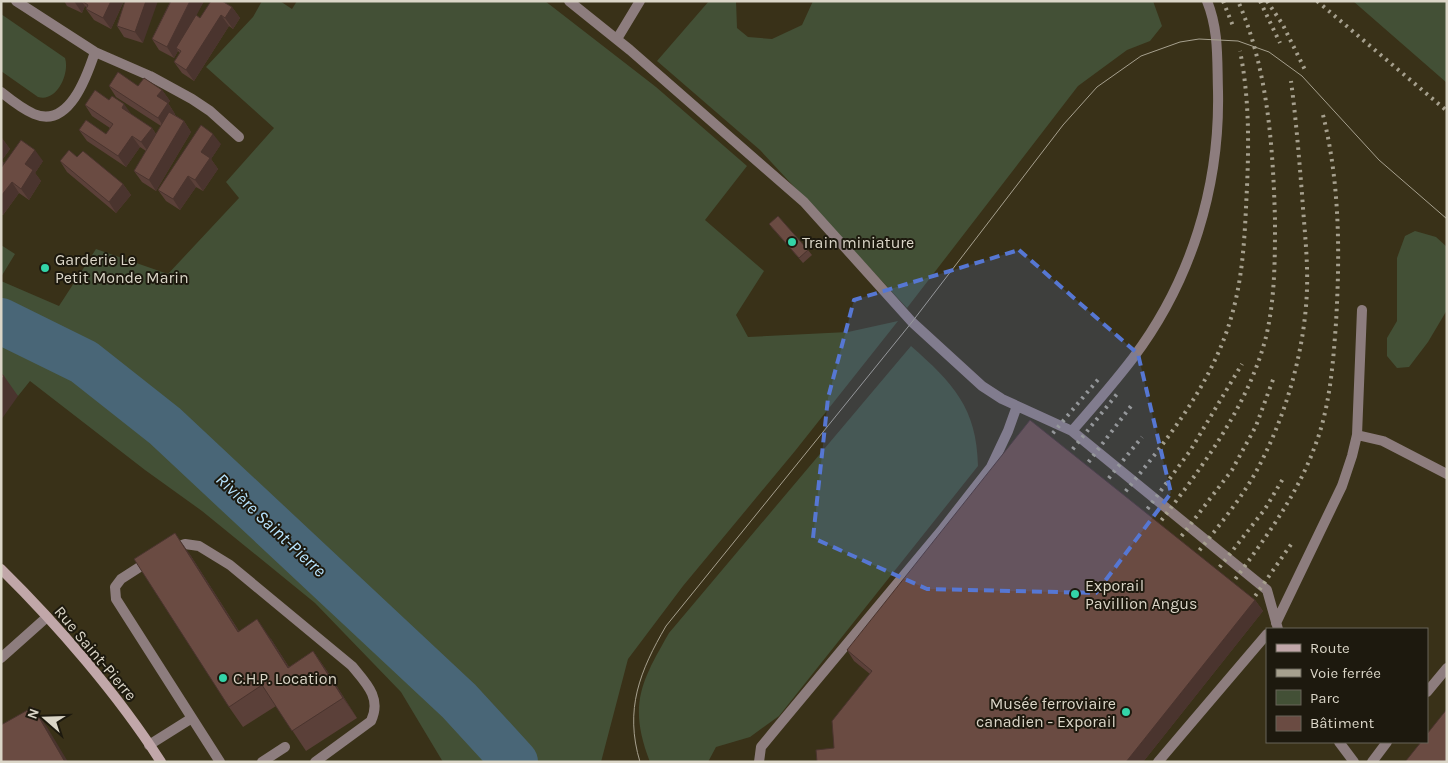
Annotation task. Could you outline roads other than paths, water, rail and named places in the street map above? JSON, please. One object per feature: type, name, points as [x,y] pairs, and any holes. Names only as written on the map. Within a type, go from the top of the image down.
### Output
[{"type":"main road","name":"Rue Saint-Pierre","points":[[1,569],[47,617],[127,715],[161,762]]},
{"type":"street","points":[[16,1],[95,52],[172,87],[210,112],[239,137]]},
{"type":"street","points":[[569,1],[617,39],[804,202],[912,322],[982,386],[1017,406],[1072,431],[1268,590],[1275,627]]},
{"type":"street","points":[[617,39],[640,1]]},
{"type":"street","points":[[1072,431],[1134,358],[1182,275],[1201,227],[1212,181],[1218,117],[1217,38],[1207,1]]},
{"type":"street","points":[[1,92],[35,115],[46,117],[58,114],[68,106],[80,88],[95,52]]},
{"type":"street","points":[[1275,627],[1342,486],[1357,435],[1362,310]]},
{"type":"street","points":[[759,762],[761,747],[941,531],[991,467],[1008,432],[1017,406]]},
{"type":"street","points":[[1357,435],[1392,444],[1447,474]]},
{"type":"street","points":[[220,762],[116,599],[115,593],[115,586],[121,579],[175,546],[185,544],[199,546],[230,565],[278,603],[352,666],[375,698],[376,711],[371,721],[315,762]]},
{"type":"street","points":[[1,658],[47,617]]},
{"type":"street","points":[[1158,762],[1266,635]]},
{"type":"street","points":[[1428,691],[1447,668]]},
{"type":"street","points":[[149,745],[192,718]]},
{"type":"street","points":[[1340,743],[1354,762]]},
{"type":"street","points":[[1372,762],[1386,743]]},
{"type":"street","points":[[262,762],[286,747]]},
{"type":"waterway","name":"Rivière Saint-Pierre","points":[[1,321],[84,362],[165,426],[459,701],[515,762]]},
{"type":"tram line","points":[[640,762],[635,743],[634,725],[637,691],[649,659],[666,626],[912,322],[1063,125],[1097,87],[1141,56],[1180,42],[1199,39],[1238,41],[1269,52],[1302,76],[1379,160],[1447,219]]},
{"type":"railway","points":[[1223,1],[1233,26]]},
{"type":"railway","points":[[1157,526],[1206,460],[1235,413],[1258,363],[1269,323],[1274,279],[1273,165],[1262,81],[1248,27],[1238,1]]},
{"type":"railway","points":[[1260,1],[1280,43]]},
{"type":"railway","points":[[1267,1],[1283,25],[1306,72]]},
{"type":"railway","points":[[1317,1],[1447,111]]},
{"type":"railway","points":[[1121,497],[1156,454],[1188,408],[1215,359],[1226,334],[1234,307],[1244,247],[1248,170],[1247,101],[1240,51]]},
{"type":"railway","points":[[1195,556],[1235,504],[1257,470],[1277,428],[1298,359],[1305,312],[1307,265],[1299,152],[1291,81]]},
{"type":"railway","points":[[1231,585],[1289,501],[1315,446],[1327,401],[1336,323],[1338,243],[1332,164],[1322,111]]},
{"type":"railway","points":[[1143,515],[1190,451],[1242,364]]},
{"type":"railway","points":[[1048,439],[1101,376]]},
{"type":"railway","points":[[1177,542],[1232,470],[1256,426],[1274,377]]},
{"type":"railway","points":[[1068,455],[1117,394]]},
{"type":"railway","points":[[1084,468],[1131,406]]},
{"type":"railway","points":[[1104,484],[1142,437]]},
{"type":"railway","points":[[1215,573],[1265,509],[1284,477]]},
{"type":"railway","points":[[1251,602],[1292,543]]},
{"type":"place","name":"Train miniature","points":[[792,242]]},
{"type":"place","name":"Garderie Le Petit Monde Marin","points":[[45,268]]},
{"type":"place","name":"Exporail Pavillion Angus","points":[[1075,594]]},
{"type":"place","name":"C.H.P. Location","points":[[223,678]]},
{"type":"place","name":"Musée ferroviaire canadien - Exporail","points":[[1126,712]]}]
